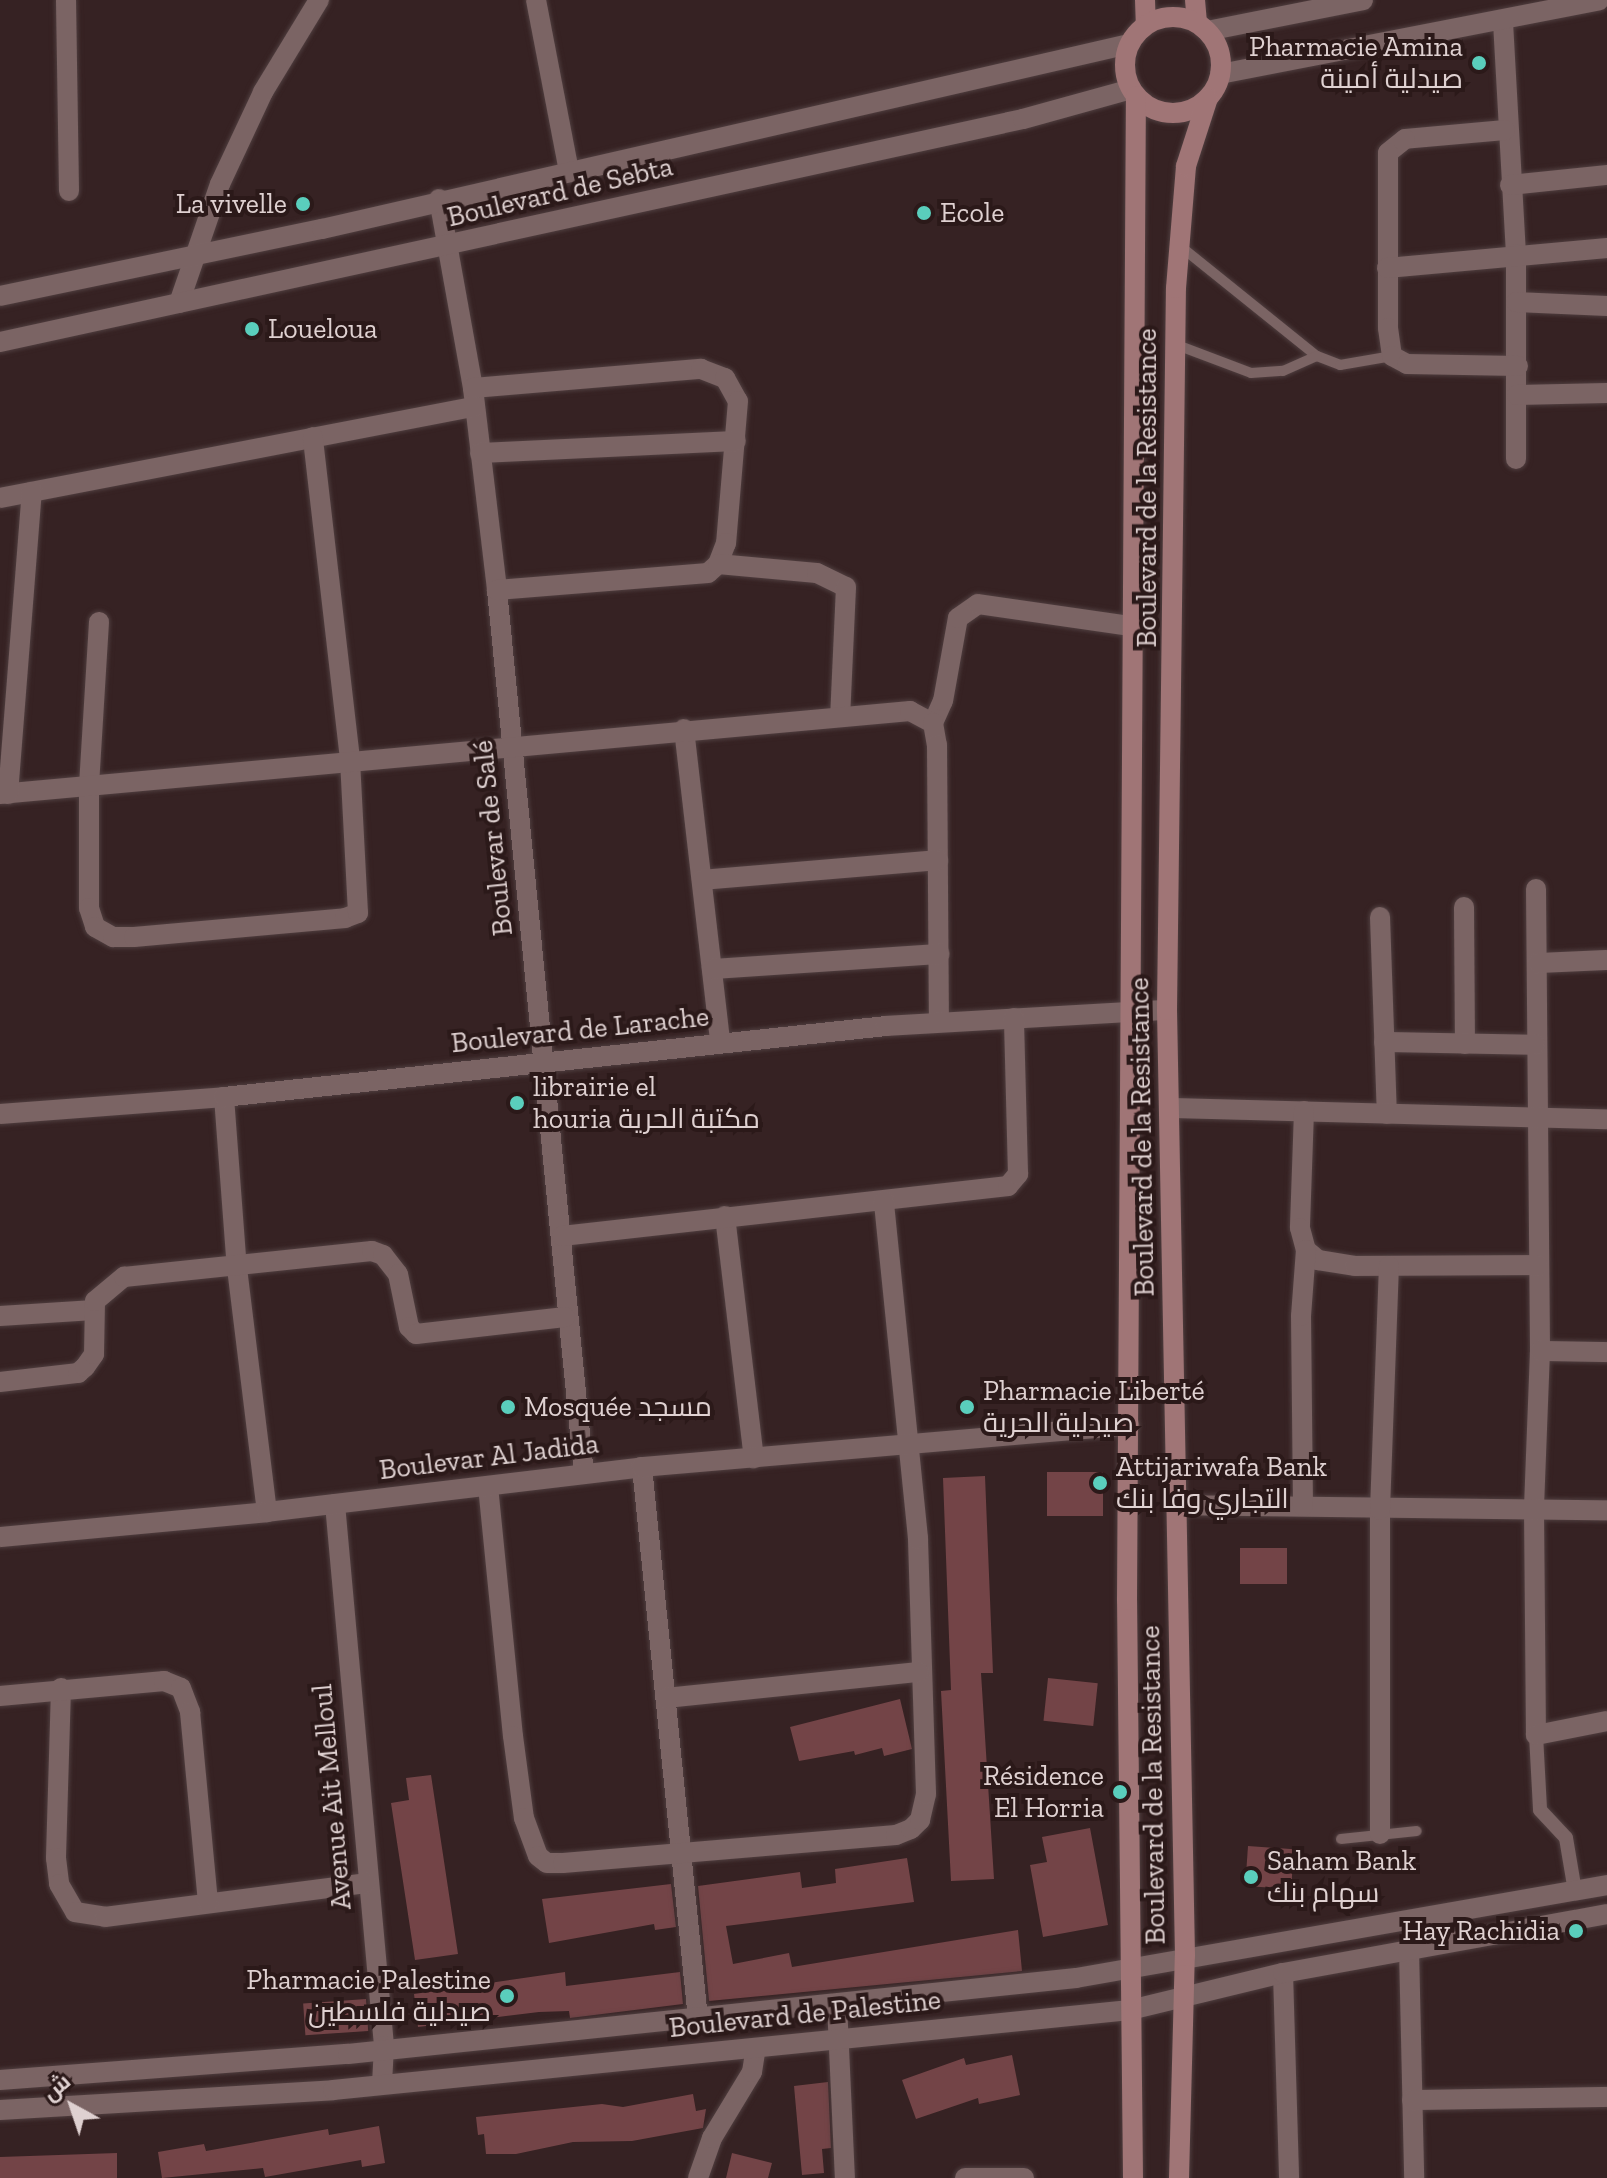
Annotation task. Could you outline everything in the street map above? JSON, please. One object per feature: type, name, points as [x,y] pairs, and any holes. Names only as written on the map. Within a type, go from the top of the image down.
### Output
[{"type":"main road","points":[[1145,0],[1146,24]]},
{"type":"main road","points":[[1195,0],[1202,27],[1221,58],[1220,74],[1208,98],[1195,108],[1163,112],[1133,92],[1124,59],[1129,44],[1146,24],[1171,16],[1202,27]]},
{"type":"main road","name":"Boulevard de la Resistance","points":[[1133,92],[1127,1968],[1133,2178]]},
{"type":"main road","name":"Boulevard de la Resistance","points":[[1179,2178],[1185,1956],[1175,1505],[1173,1108],[1167,1010],[1180,246],[1186,166],[1208,98]]},
{"type":"street","points":[[66,0],[69,191]]},
{"type":"street","points":[[179,303],[194,256],[263,92],[319,0]]},
{"type":"street","points":[[1202,27],[1363,0]]},
{"type":"street","points":[[1220,74],[1503,22],[1599,0]]},
{"type":"street","points":[[533,1],[569,171]]},
{"type":"street","points":[[1503,22],[1505,130],[1516,254],[1516,459]]},
{"type":"street","name":"Boulevard de Sebta","points":[[0,296],[194,256],[1129,44]]},
{"type":"street","name":"Boulevard de Sebta","points":[[0,342],[449,246],[1133,92]]},
{"type":"street","points":[[1505,130],[1405,139],[1392,146],[1388,153],[1387,268],[1392,356],[1407,364],[1518,366]]},
{"type":"street","points":[[1510,185],[1607,175]]},
{"type":"street","name":"Boulevar de Salé","points":[[439,199],[474,398],[497,590],[562,1236],[565,1317],[584,1474]]},
{"type":"street","points":[[1387,268],[1607,248]]},
{"type":"street","points":[[1516,302],[1607,306]]},
{"type":"street","points":[[0,498],[313,437],[474,398],[710,370],[735,391],[736,441],[726,543],[718,564],[698,577],[497,590]]},
{"type":"street","points":[[1517,395],[1607,393]]},
{"type":"street","points":[[99,622],[89,786],[89,908],[103,934],[134,937],[345,918],[358,913],[361,905],[350,759],[313,437]]},
{"type":"street","points":[[480,453],[736,441]]},
{"type":"street","points":[[32,492],[4,794],[350,759],[910,711],[933,723]]},
{"type":"street","points":[[718,564],[817,573],[846,587],[840,717]]},
{"type":"street","points":[[939,1022],[939,776],[933,723],[943,701],[958,618],[978,604],[1131,626]]},
{"type":"street","points":[[684,729],[720,1042]]},
{"type":"street","points":[[702,880],[938,860]]},
{"type":"street","points":[[1536,889],[1540,1351],[1534,1509],[1536,1735],[1540,1810],[1566,1838],[1575,1891]]},
{"type":"street","points":[[1464,907],[1465,1044]]},
{"type":"street","points":[[1380,917],[1387,1114]]},
{"type":"street","points":[[712,969],[940,954]]},
{"type":"street","points":[[1538,963],[1607,960]]},
{"type":"street","name":"Boulevard de Larache","points":[[0,1114],[224,1097],[720,1042],[939,1022],[1167,1010]]},
{"type":"street","points":[[562,1236],[884,1201],[1013,1182],[1018,1174],[1014,1018]]},
{"type":"street","points":[[1384,1042],[1535,1045]]},
{"type":"street","points":[[224,1097],[237,1268],[267,1512]]},
{"type":"street","points":[[1173,1108],[1607,1119]]},
{"type":"street","points":[[1303,1506],[1301,1304],[1306,1250],[1299,1207],[1304,1111]]},
{"type":"street","points":[[488,1486],[524,1818],[538,1856],[547,1863],[563,1863],[679,1850],[896,1835],[911,1829],[920,1820],[926,1794],[919,1672],[918,1538],[884,1201]]},
{"type":"street","points":[[725,1216],[754,1458]]},
{"type":"street","points":[[1306,1250],[1328,1264],[1538,1265]]},
{"type":"street","points":[[0,1382],[78,1373],[94,1354],[94,1310],[101,1292],[124,1277],[237,1268],[372,1251],[383,1255],[398,1274],[409,1327],[423,1335],[565,1317]]},
{"type":"street","points":[[1380,1834],[1380,1510],[1389,1266]]},
{"type":"street","points":[[0,1316],[94,1310]]},
{"type":"street","points":[[1540,1351],[1607,1352]]},
{"type":"street","name":"Boulevar Al Jadida","points":[[0,1537],[267,1512],[642,1467],[911,1447],[1129,1425]]},
{"type":"street","points":[[642,1467],[698,2019]]},
{"type":"street","name":"Avenue Ait Melloul","points":[[335,1504],[366,1883],[384,2046],[382,2084]]},
{"type":"street","points":[[1175,1505],[1380,1510],[1607,1510]]},
{"type":"street","points":[[666,1698],[919,1672]]},
{"type":"street","points":[[0,1696],[61,1688],[164,1681],[181,1688],[190,1712],[208,1902]]},
{"type":"street","points":[[61,1688],[56,1858],[66,1901],[75,1912],[105,1917],[366,1883]]},
{"type":"street","points":[[1536,1735],[1607,1721]]},
{"type":"street","name":"Boulevard de Palestine","points":[[0,2080],[348,2054],[384,2046],[837,2004],[1127,1968],[1607,1885]]},
{"type":"street","name":"Boulevard de Palestine","points":[[0,2110],[382,2084],[1130,2010],[1283,1973],[1607,1914]]},
{"type":"street","points":[[1409,1949],[1414,2178]]},
{"type":"street","points":[[1283,1973],[1289,2178]]},
{"type":"street","points":[[837,2004],[845,2178]]},
{"type":"street","points":[[698,2178],[712,2138],[752,2072],[756,2048]]},
{"type":"street","points":[[1412,2100],[1607,2097]]},
{"type":"street","points":[[965,2178],[1024,2178]]},
{"type":"lane","points":[[1180,246],[1317,356],[1340,365],[1392,356]]},
{"type":"lane","points":[[1177,345],[1251,373],[1283,371],[1317,356]]},
{"type":"lane","points":[[1341,1839],[1417,1831]]},
{"type":"building","points":[[1047,1472],[1103,1472],[1103,1516],[1047,1516]]},
{"type":"building","points":[[985,1476],[993,1673],[981,1673],[994,1879],[951,1881],[941,1691],[951,1690],[943,1478]]},
{"type":"building","points":[[1240,1548],[1287,1548],[1287,1584],[1240,1584]]},
{"type":"building","points":[[1048,1678],[1098,1683],[1093,1726],[1044,1721]]},
{"type":"building","points":[[900,1699],[912,1749],[884,1756],[882,1748],[855,1755],[854,1751],[799,1761],[790,1727]]},
{"type":"building","points":[[431,1775],[458,1954],[415,1960],[391,1803],[409,1800],[406,1778]]},
{"type":"building","points":[[1090,1828],[1108,1925],[1043,1937],[1030,1865],[1047,1862],[1042,1837]]},
{"type":"building","points":[[1248,1846],[1294,1849],[1291,1889],[1245,1886]]},
{"type":"building","points":[[907,1858],[914,1902],[726,1926],[733,1964],[789,1953],[792,1967],[1018,1930],[1022,1971],[709,2001],[698,1886],[800,1872],[802,1888],[836,1883],[835,1869]]},
{"type":"building","points":[[671,1884],[676,1927],[655,1930],[654,1924],[549,1943],[542,1899]]},
{"type":"building","points":[[565,1972],[566,1986],[680,1972],[683,2004],[570,2018],[569,2011],[539,2012],[418,2027],[414,1994]]},
{"type":"building","points":[[366,1999],[368,2031],[305,2035],[303,2003]]},
{"type":"building","points":[[1012,2055],[1020,2095],[979,2104],[978,2098],[916,2119],[902,2080],[964,2058],[966,2065]]},
{"type":"building","points":[[828,2082],[831,2148],[822,2149],[824,2173],[802,2175],[794,2086]]},
{"type":"building","points":[[693,2094],[696,2111],[706,2109],[703,2128],[632,2141],[573,2142],[516,2154],[486,2154],[484,2134],[478,2135],[476,2117],[602,2104],[623,2107]]},
{"type":"building","points":[[379,2126],[385,2163],[362,2167],[361,2160],[265,2177],[263,2168],[162,2178],[158,2152],[204,2144],[206,2151],[328,2129],[329,2135]]},
{"type":"building","points":[[117,2153],[117,2178],[0,2178],[0,2157]]},
{"type":"building","points":[[732,2153],[772,2163],[768,2178],[726,2178]]},
{"type":"place","name":"Pharmacie Amina صيدلية أمينة","points":[[1479,63]]},
{"type":"place","name":"La vivelle","points":[[303,204]]},
{"type":"place","name":"Ecole","points":[[924,213]]},
{"type":"place","name":"Loueloua","points":[[252,329]]},
{"type":"place","name":"librairie el houria مكتبة الحرية","points":[[517,1103]]},
{"type":"place","name":"Mosquée مسجد","points":[[508,1407]]},
{"type":"place","name":"Pharmacie Liberté صيدلية الحرية","points":[[967,1407]]},
{"type":"place","name":"Attijariwafa Bank التجاري وفا بنك","points":[[1100,1483]]},
{"type":"place","name":"Résidence El Horria","points":[[1120,1792]]},
{"type":"place","name":"Saham Bank سهام بنك","points":[[1251,1877]]},
{"type":"place","name":"Hay Rachidia","points":[[1576,1931]]},
{"type":"place","name":"Pharmacie Palestine صيدلية فلسطين","points":[[507,1996]]}]
